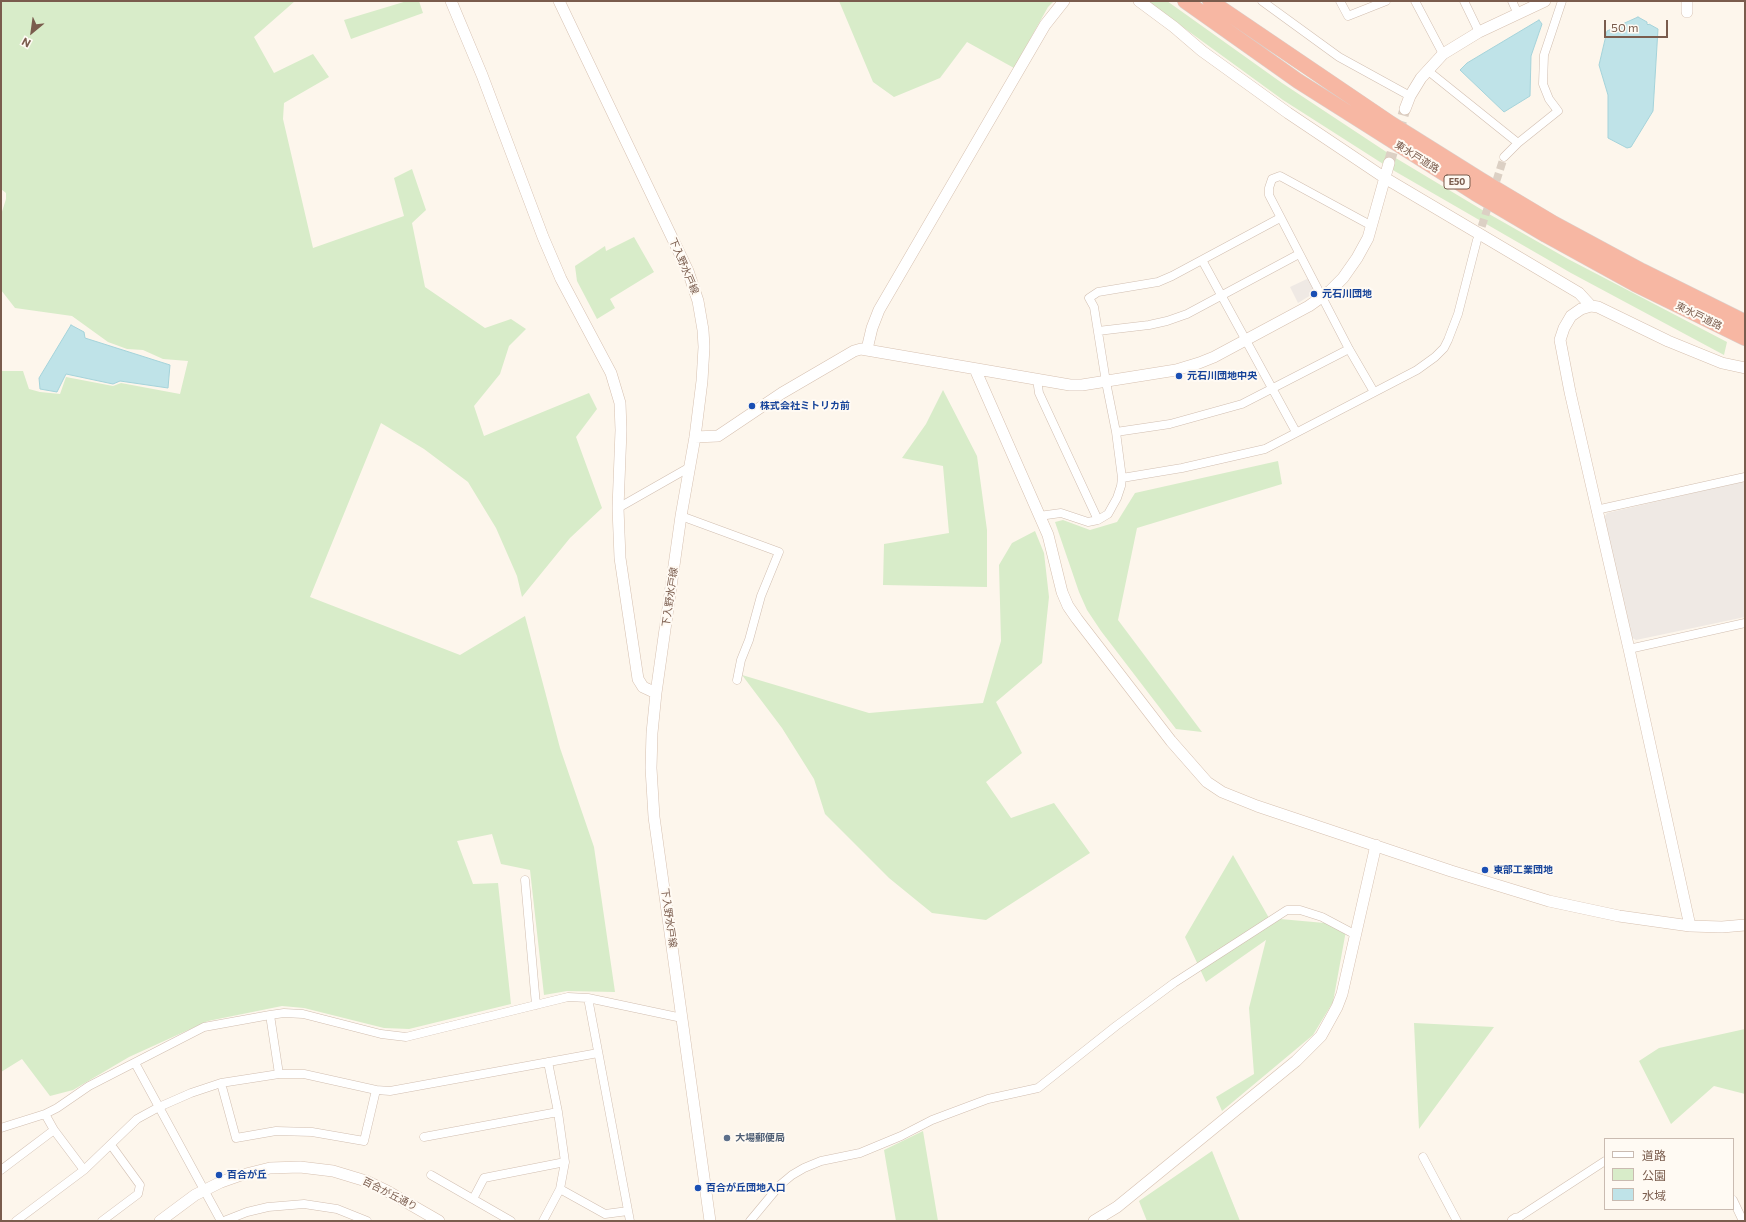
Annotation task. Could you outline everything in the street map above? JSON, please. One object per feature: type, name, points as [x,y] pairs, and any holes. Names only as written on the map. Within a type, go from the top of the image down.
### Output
[{"type":"highway","name":"東水戸道路","points":[[1185,1],[1298,81],[1475,193],[1546,235],[1635,284],[1745,338]]},
{"type":"highway","name":"東水戸道路","points":[[1210,1],[1370,110],[1481,180],[1553,223],[1642,271],[1745,322]]},
{"type":"street","points":[[451,1],[482,75],[543,237],[561,279],[611,373],[620,403],[622,430],[618,508],[620,558],[638,679],[643,687],[656,693]]},
{"type":"street","name":"下入野水戸線","points":[[559,1],[688,271],[694,286],[701,315],[704,348],[702,381],[695,437],[681,516],[656,693],[651,748],[654,817],[710,1221]]},
{"type":"street","points":[[867,349],[872,328],[879,310],[1041,32],[1064,1]]},
{"type":"street","points":[[1139,1],[1174,27],[1202,51],[1288,113],[1385,178],[1579,293],[1591,306],[1668,341],[1722,363],[1732,367],[1745,368]]},
{"type":"street","points":[[1262,1],[1339,57],[1410,96]]},
{"type":"street","points":[[1340,1],[1348,16],[1386,1]]},
{"type":"street","points":[[1415,1],[1443,54]]},
{"type":"street","points":[[1464,1],[1479,32]]},
{"type":"street","points":[[1512,1],[1518,14]]},
{"type":"street","points":[[1405,109],[1410,96],[1427,70],[1443,54],[1479,32],[1545,1]]},
{"type":"street","points":[[1504,157],[1518,143],[1558,111],[1549,99],[1543,84],[1544,55],[1562,1]]},
{"type":"street","points":[[1427,70],[1518,143]]},
{"type":"street","points":[[695,437],[718,436],[782,393],[854,351],[867,349],[1070,385],[1106,382],[1176,370],[1214,357],[1323,297],[1351,268],[1364,248],[1372,226],[1389,163]]},
{"type":"street","points":[[1372,226],[1280,176],[1272,179],[1269,188],[1269,195],[1280,218],[1323,297],[1349,349],[1374,392]]},
{"type":"street","points":[[1039,516],[1061,513],[1088,522],[1098,520],[1108,514],[1112,507],[1117,498],[1122,478],[1116,432],[1094,307],[1089,298],[1098,292],[1158,282],[1280,218]]},
{"type":"street","points":[[1122,478],[1182,468],[1266,449],[1417,370],[1435,357],[1444,348],[1453,329],[1477,240]]},
{"type":"street","points":[[1098,331],[1167,321],[1187,314],[1299,254]]},
{"type":"street","points":[[1202,260],[1247,339],[1296,432]]},
{"type":"street","points":[[1591,306],[1581,309],[1571,316],[1564,328],[1560,340],[1596,510],[1629,649],[1690,926]]},
{"type":"street","points":[[1116,432],[1170,424],[1242,404],[1349,349]]},
{"type":"street","points":[[975,369],[1048,535],[1062,592],[1068,606],[1143,705],[1202,777],[1222,792],[1237,799],[1451,871],[1583,909],[1619,916],[1690,926],[1722,927],[1745,925]]},
{"type":"street","points":[[1037,379],[1039,393],[1098,520]]},
{"type":"street","points":[[618,508],[690,467]]},
{"type":"street","points":[[1596,510],[1745,477]]},
{"type":"street","points":[[681,516],[779,552],[761,596],[749,640],[741,660],[737,680]]},
{"type":"street","points":[[1629,649],[1745,623]]},
{"type":"street","points":[[1094,1221],[1123,1203],[1290,1066],[1315,1044],[1321,1036],[1337,1007],[1345,983],[1376,845]]},
{"type":"street","points":[[525,880],[536,1005]]},
{"type":"street","points":[[750,1221],[780,1185],[792,1175],[804,1168],[821,1161],[860,1153],[901,1136],[932,1120],[988,1098],[1038,1088],[1116,1026],[1174,983],[1287,910],[1300,910],[1322,917],[1356,935]]},
{"type":"street","points":[[1,1128],[45,1114],[57,1108],[89,1086],[204,1027],[270,1015],[284,1013],[303,1014],[381,1034],[406,1037],[568,998],[588,998],[682,1018]]},
{"type":"street","points":[[588,998],[630,1221]]},
{"type":"street","points":[[270,1015],[279,1074]]},
{"type":"street","points":[[16,1221],[84,1170],[137,1119],[159,1107],[191,1093],[221,1083],[279,1074],[304,1074],[376,1090],[390,1091],[598,1053]]},
{"type":"street","points":[[543,1221],[560,1189],[565,1162],[558,1112],[548,1062]]},
{"type":"street","points":[[135,1063],[222,1221],[247,1212],[268,1207],[304,1204],[336,1209],[367,1221]]},
{"type":"street","points":[[221,1083],[236,1138],[276,1131],[312,1132],[364,1141],[376,1090]]},
{"type":"street","points":[[424,1137],[558,1112]]},
{"type":"street","points":[[45,1114],[54,1130],[84,1170]]},
{"type":"street","points":[[1,1170],[54,1130]]},
{"type":"street","points":[[102,1221],[138,1194],[140,1185],[111,1145]]},
{"type":"street","points":[[1423,1157],[1457,1221]]},
{"type":"street","points":[[473,1199],[484,1178],[565,1162]]},
{"type":"street","points":[[1514,1220],[1604,1162]]},
{"type":"street","name":"百合が丘通り","points":[[160,1221],[204,1190],[238,1176],[263,1170],[292,1167],[317,1168],[349,1175],[366,1181],[387,1191],[439,1221]]},
{"type":"street","points":[[431,1175],[511,1221]]},
{"type":"street","points":[[560,1189],[605,1214],[628,1211]]},
{"type":"street","points":[[1734,1202],[1743,1221]]},
{"type":"shaded area","points":[[1309,278],[1316,292],[1298,303],[1290,287]]},
{"type":"shaded area","points":[[1745,481],[1745,617],[1636,640],[1631,637],[1604,518],[1607,513]]},
{"type":"green space","points":[[1,1],[295,1],[254,37],[274,73],[313,54],[329,77],[284,103],[283,119],[313,248],[404,216],[394,178],[412,169],[426,210],[412,223],[425,287],[485,328],[511,319],[526,329],[509,346],[500,374],[474,406],[484,436],[589,393],[597,409],[576,437],[602,508],[570,538],[522,597],[517,576],[496,528],[468,482],[424,449],[381,423],[310,597],[460,655],[525,616],[560,748],[594,847],[615,992],[567,991],[544,995],[530,870],[501,864],[492,834],[457,841],[473,884],[498,883],[511,1004],[409,1029],[384,1028],[304,1008],[282,1006],[208,1021],[129,1057],[73,1090],[50,1096],[22,1059],[1,1072],[1,371],[23,371],[29,389],[40,392],[60,394],[66,377],[113,386],[121,383],[180,394],[188,361],[163,359],[143,350],[127,349],[108,342],[72,316],[15,308],[1,290],[1,215],[6,199],[6,193],[1,189]]},
{"type":"green space","points":[[407,1],[419,1],[423,13],[351,39],[344,20]]},
{"type":"green space","points":[[839,1],[1054,1],[1048,7],[1014,68],[967,42],[940,78],[894,97],[873,82]]},
{"type":"green space","points":[[1147,1],[1167,1],[1282,83],[1394,157],[1489,214],[1568,259],[1727,342],[1724,355],[1571,273],[1391,169],[1283,100]]},
{"type":"green space","points":[[634,237],[654,272],[610,299],[615,308],[597,319],[577,281],[575,266],[605,246],[606,251]]},
{"type":"green space","points":[[943,390],[977,456],[987,530],[987,587],[883,585],[884,544],[949,533],[943,466],[902,458],[926,424]]},
{"type":"green space","points":[[1278,461],[1282,484],[1137,528],[1118,620],[1202,732],[1176,729],[1101,631],[1087,610],[1079,592],[1055,522],[1063,520],[1090,530],[1117,522],[1135,493]]},
{"type":"green space","points":[[1035,531],[1044,553],[1049,597],[1042,663],[996,702],[1022,753],[986,782],[1011,818],[1054,803],[1090,853],[986,920],[932,913],[889,878],[825,814],[814,779],[782,728],[742,675],[869,713],[983,703],[1001,641],[999,565],[1012,543]]},
{"type":"green space","points":[[1233,855],[1269,918],[1347,925],[1333,1002],[1313,1035],[1222,1111],[1216,1097],[1254,1074],[1249,1008],[1266,940],[1206,982],[1185,937]]},
{"type":"green space","points":[[1414,1023],[1494,1027],[1419,1129]]},
{"type":"green space","points":[[1745,1029],[1745,1094],[1714,1086],[1671,1124],[1639,1061],[1659,1048]]},
{"type":"green space","points":[[923,1131],[938,1221],[896,1221],[884,1150]]},
{"type":"green space","points":[[1212,1151],[1240,1221],[1147,1221],[1139,1201]]},
{"type":"water","points":[[1638,17],[1647,22],[1648,25],[1649,24],[1658,29],[1653,111],[1631,147],[1627,148],[1608,138],[1608,95],[1599,65],[1607,31]]},
{"type":"water","points":[[1539,20],[1542,24],[1531,56],[1530,96],[1504,112],[1460,70],[1467,63]]},
{"type":"water","points":[[71,325],[84,332],[85,338],[170,365],[168,388],[120,381],[113,384],[66,374],[57,392],[40,389],[39,378]]},
{"type":"tunnel","points":[[1389,163],[1405,109]]},
{"type":"tunnel","points":[[1478,238],[1504,157]]},
{"type":"place","name":"元石川団地","points":[[1314,294]]},
{"type":"place","name":"元石川団地中央","points":[[1179,376]]},
{"type":"place","name":"株式会社ミトリカ前","points":[[752,406]]},
{"type":"place","name":"東部工業団地","points":[[1485,870]]},
{"type":"place","name":"大場郵便局","points":[[727,1138]]},
{"type":"place","name":"百合が丘","points":[[219,1175]]},
{"type":"place","name":"百合が丘団地入口","points":[[698,1188]]}]
